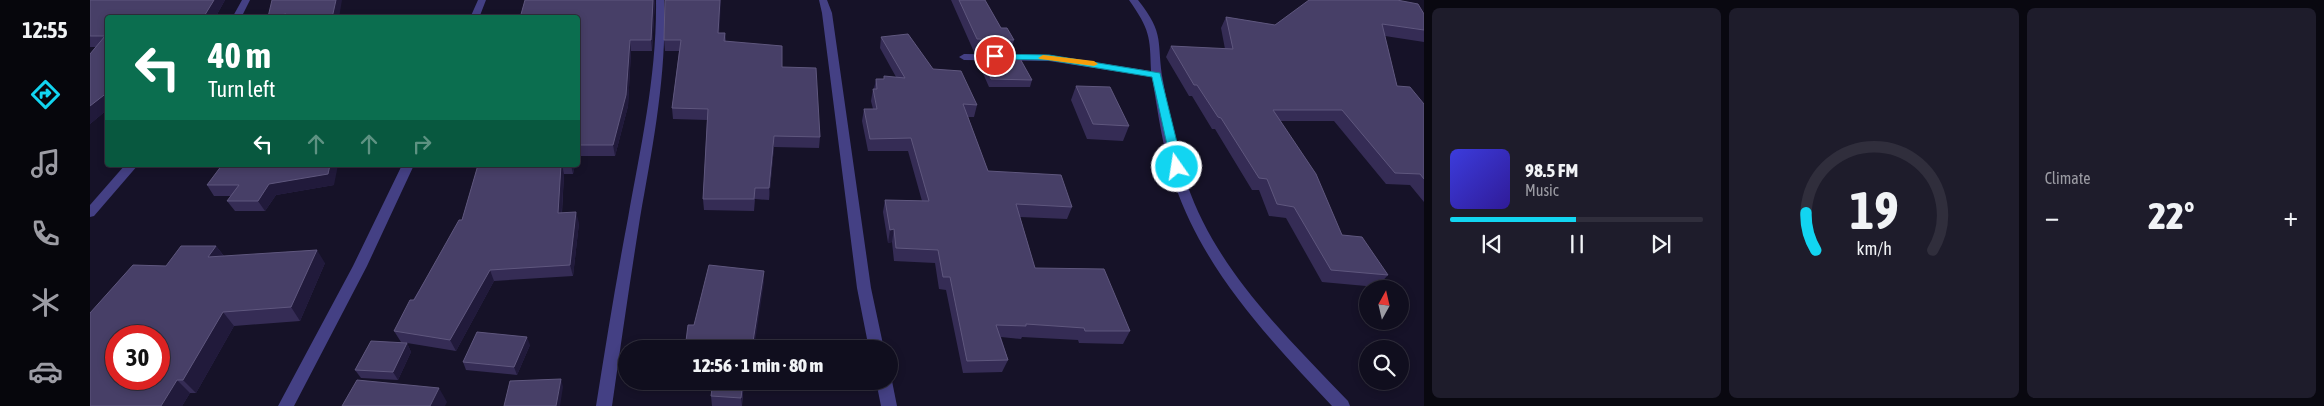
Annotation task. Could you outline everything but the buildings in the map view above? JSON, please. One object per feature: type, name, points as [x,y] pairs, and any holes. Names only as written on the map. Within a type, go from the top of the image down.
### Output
[{"type":"street","points":[[238,15],[246,0]]},
{"type":"street","points":[[475,15],[482,0]]},
{"type":"street","points":[[604,406],[634,219],[657,94],[660,57],[660,0]]},
{"type":"street","points":[[823,0],[829,22],[864,288],[875,340]]},
{"type":"street","points":[[1133,0],[1148,21],[1155,38],[1156,75],[1181,183],[1193,215],[1213,253],[1249,304],[1342,406]]},
{"type":"street","points":[[964,57],[1049,58],[1156,75]]},
{"type":"street","points":[[90,213],[130,167]]},
{"type":"street","points":[[286,406],[360,266],[407,167]]},
{"type":"street","points":[[886,390],[889,406]]},
{"type":"slow traffic","points":[[1043,58],[1094,64]]},
{"type":"route","points":[[995,56],[1049,58],[1097,64],[1156,75],[1177,167]]}]
